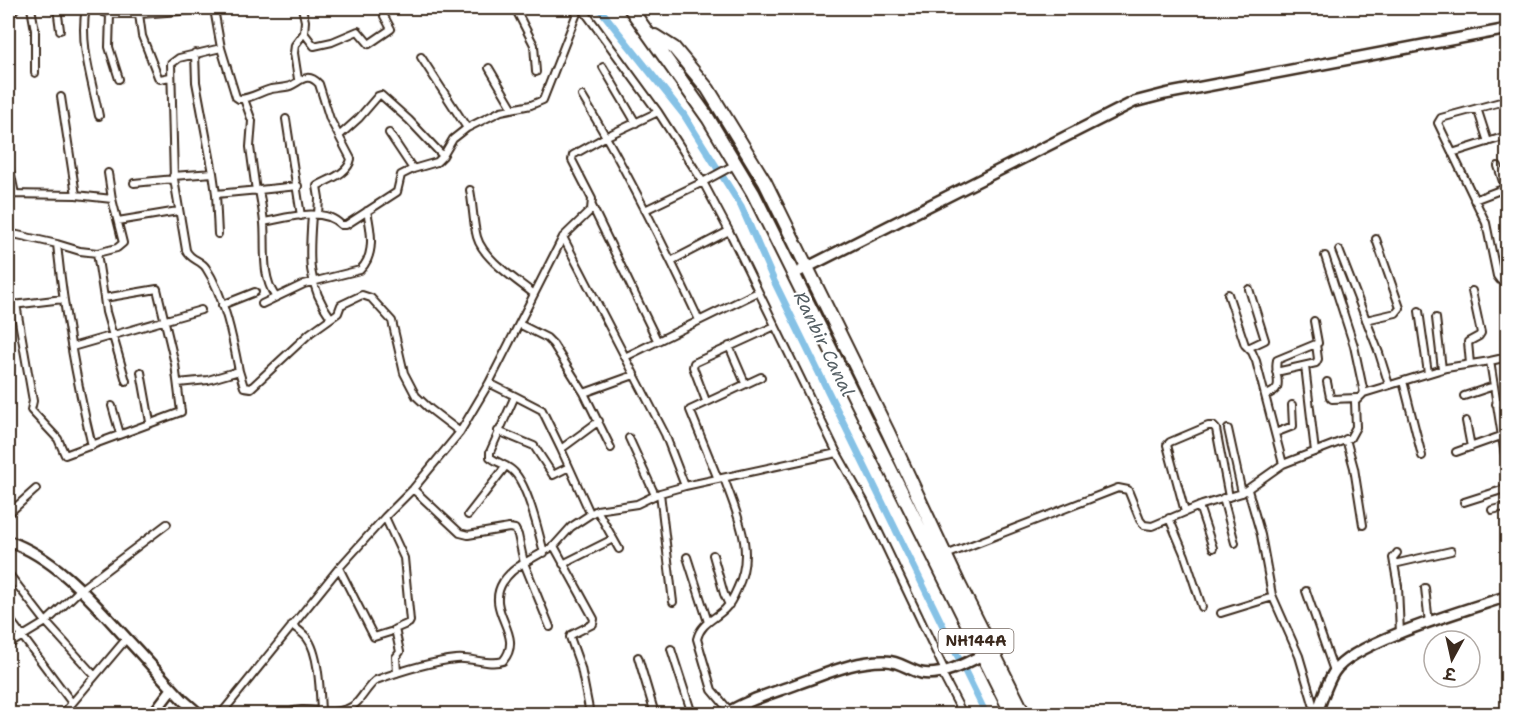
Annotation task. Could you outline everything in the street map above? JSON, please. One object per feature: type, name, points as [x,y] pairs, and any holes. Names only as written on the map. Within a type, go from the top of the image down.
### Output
[{"type":"highway","name":"NH144A","points":[[630,8],[647,29],[768,221],[921,534],[1024,714]]},
{"type":"highway","points":[[647,29],[674,48],[708,89],[765,182],[888,432],[945,555]]},
{"type":"highway","name":"NH144A","points":[[945,555],[988,652],[1012,714]]},
{"type":"street","points":[[8,15],[16,8]]},
{"type":"street","points":[[30,8],[35,30],[35,73]]},
{"type":"street","points":[[57,8],[60,30]]},
{"type":"street","points":[[86,8],[85,46],[99,116]]},
{"type":"street","points":[[100,8],[103,12],[110,14],[222,8]]},
{"type":"street","points":[[298,79],[294,53],[304,33],[305,21],[302,8]]},
{"type":"street","points":[[515,8],[534,45],[536,72]]},
{"type":"street","points":[[264,222],[315,215],[334,219],[342,226],[397,192],[401,175],[413,169],[434,164],[443,156],[453,139],[467,128],[512,107],[539,102],[547,95],[580,8]]},
{"type":"street","points":[[580,8],[658,112],[702,182],[729,231],[837,453],[864,501],[963,714]]},
{"type":"street","points":[[214,9],[221,48],[236,97],[244,99],[268,90],[290,86],[298,79],[306,78],[317,82],[351,159],[336,177],[317,186],[319,201],[309,251],[312,281],[320,303],[331,318]]},
{"type":"street","points":[[110,14],[109,47],[119,79]]},
{"type":"street","points":[[139,14],[142,36],[158,77],[160,79],[170,77]]},
{"type":"street","points":[[304,33],[314,45],[332,42],[358,31],[369,44],[391,29],[384,16]]},
{"type":"street","points":[[794,274],[1134,102],[1165,94],[1508,29]]},
{"type":"street","points":[[221,48],[173,60],[171,64],[174,177],[187,253],[206,267],[222,305],[243,387],[251,388],[310,333],[338,314],[341,305],[363,296],[371,298],[392,321],[404,374],[416,396],[436,415],[460,432]]},
{"type":"street","points":[[195,53],[196,82],[216,194],[218,234]]},
{"type":"street","points":[[421,57],[467,128]]},
{"type":"street","points":[[603,67],[636,123]]},
{"type":"street","points":[[489,68],[512,107]]},
{"type":"street","points":[[339,136],[381,95],[409,120],[443,156]]},
{"type":"street","points":[[582,96],[607,136],[699,320]]},
{"type":"street","points":[[61,97],[76,195]]},
{"type":"street","points":[[244,99],[252,122],[250,147],[264,222],[267,274],[275,296]]},
{"type":"street","points":[[1508,100],[1440,119],[1439,124],[1489,233],[1497,276],[1500,280],[1508,282]]},
{"type":"street","points":[[1478,108],[1488,141]]},
{"type":"street","points":[[657,340],[592,206],[589,193],[572,158],[574,154],[607,136],[658,112]]},
{"type":"street","points":[[286,119],[302,216]]},
{"type":"street","points":[[389,133],[413,169]]},
{"type":"street","points":[[1452,153],[1503,137]]},
{"type":"street","points":[[8,161],[11,194],[9,233],[11,305],[33,401],[31,410],[58,439],[65,455],[181,412],[178,383],[156,289],[104,297]]},
{"type":"street","points":[[645,210],[732,166]]},
{"type":"street","points":[[1474,200],[1506,188],[1498,166]]},
{"type":"street","points":[[9,233],[80,251],[97,253],[121,246],[123,240],[108,173]]},
{"type":"street","points":[[134,183],[213,173]]},
{"type":"street","points":[[216,194],[298,186]]},
{"type":"street","points":[[470,190],[477,239],[484,250],[508,274],[534,294]]},
{"type":"street","points":[[11,194],[76,195],[112,199]]},
{"type":"street","points":[[220,714],[339,568],[413,489],[460,432],[489,383],[563,237],[588,213],[592,206]]},
{"type":"street","points":[[117,221],[178,211]]},
{"type":"street","points":[[262,304],[275,296],[312,281],[355,273],[365,266],[370,255],[371,237],[366,212]]},
{"type":"street","points":[[671,261],[729,231]]},
{"type":"street","points":[[563,237],[665,434],[685,486]]},
{"type":"street","points":[[1366,320],[1396,313],[1400,308],[1376,238]]},
{"type":"street","points":[[57,244],[63,299],[92,446]]},
{"type":"street","points":[[1339,250],[1389,385]]},
{"type":"street","points":[[97,253],[104,297],[126,381]]},
{"type":"street","points":[[1325,256],[1354,346],[1364,393]]},
{"type":"street","points":[[1248,348],[1265,340],[1249,289]]},
{"type":"street","points":[[1470,364],[1468,342],[1481,333],[1472,291]]},
{"type":"street","points":[[222,305],[255,292]]},
{"type":"street","points":[[625,357],[758,292]]},
{"type":"street","points":[[1228,294],[1245,345],[1252,352],[1256,361],[1283,464]]},
{"type":"street","points":[[11,305],[63,299]]},
{"type":"street","points":[[72,347],[201,310]]},
{"type":"street","points":[[1419,311],[1428,374]]},
{"type":"street","points":[[1436,318],[1443,369]]},
{"type":"street","points":[[1276,372],[1318,361],[1316,344],[1318,340],[1314,321]]},
{"type":"street","points":[[519,324],[547,338],[553,344],[584,393],[611,448]]},
{"type":"street","points":[[706,401],[693,365],[775,326]]},
{"type":"street","points":[[1266,395],[1277,391],[1276,362],[1278,358],[1316,344]]},
{"type":"street","points":[[729,346],[745,383]]},
{"type":"street","points":[[1327,382],[1332,399],[1357,398],[1364,393],[1443,369],[1508,357]]},
{"type":"street","points":[[1490,361],[1508,474]]},
{"type":"street","points":[[1305,366],[1315,452]]},
{"type":"street","points":[[178,383],[208,380],[239,370]]},
{"type":"street","points":[[141,372],[150,422]]},
{"type":"street","points":[[584,393],[634,375]]},
{"type":"street","points":[[761,377],[706,401],[691,409],[690,413],[721,478],[742,530],[747,553],[743,578],[729,605],[708,622],[698,635],[712,690],[729,713],[759,698],[849,666],[874,661],[890,661],[920,673],[932,674],[988,652]]},
{"type":"street","points":[[1403,381],[1422,456]]},
{"type":"street","points":[[489,383],[542,410],[590,513]]},
{"type":"street","points":[[1464,396],[1494,386]]},
{"type":"street","points":[[514,396],[489,454],[492,459],[516,474],[524,490],[544,553]]},
{"type":"street","points":[[945,555],[1118,488],[1128,490],[1140,520],[1144,525],[1152,526],[1199,506],[1245,491],[1283,464],[1346,439],[1355,431],[1357,398]]},
{"type":"street","points":[[1496,404],[1508,401]]},
{"type":"street","points":[[1275,433],[1293,426],[1292,405]]},
{"type":"street","points":[[112,406],[120,434]]},
{"type":"street","points":[[561,449],[599,421]]},
{"type":"street","points":[[1466,421],[1471,447]]},
{"type":"street","points":[[1185,512],[1167,445],[1208,426],[1213,426],[1235,543]]},
{"type":"street","points":[[1228,429],[1260,535],[1273,597],[1299,656],[1316,714]]},
{"type":"street","points":[[498,432],[534,446],[552,474],[555,475],[569,467]]},
{"type":"street","points":[[629,438],[658,494],[673,602]]},
{"type":"street","points":[[1346,439],[1354,468],[1363,525]]},
{"type":"street","points":[[1456,452],[1504,440]]},
{"type":"street","points":[[286,714],[299,710],[348,709],[357,702],[370,684],[397,673],[456,659],[503,661],[509,653],[510,643],[496,596],[502,584],[512,571],[554,546],[571,527],[590,513],[631,505],[685,486],[837,453]]},
{"type":"street","points":[[468,515],[506,466]]},
{"type":"street","points":[[1464,502],[1508,488]]},
{"type":"street","points":[[8,514],[36,489]]},
{"type":"street","points":[[413,489],[460,533],[468,535],[515,529],[519,535],[524,563],[550,627]]},
{"type":"street","points":[[1199,506],[1213,548]]},
{"type":"street","points":[[1492,510],[1508,506]]},
{"type":"street","points":[[597,510],[619,549]]},
{"type":"street","points":[[385,517],[404,558],[410,621],[409,624],[396,629],[400,652],[396,657],[397,673]]},
{"type":"street","points":[[1169,518],[1202,607]]},
{"type":"street","points":[[8,645],[46,622],[81,589],[167,524]]},
{"type":"street","points":[[563,564],[613,539]]},
{"type":"street","points":[[8,541],[38,557],[81,589],[172,689],[199,714]]},
{"type":"street","points":[[554,546],[594,619],[593,624],[570,637],[581,668],[590,714]]},
{"type":"street","points":[[1394,564],[1451,551]]},
{"type":"street","points":[[1396,553],[1393,557],[1398,585],[1400,634]]},
{"type":"street","points":[[713,555],[729,605]]},
{"type":"street","points":[[687,557],[708,622]]},
{"type":"street","points":[[339,568],[374,637],[390,632]]},
{"type":"street","points":[[8,573],[46,622],[94,675]]},
{"type":"street","points":[[1425,588],[1428,623]]},
{"type":"street","points":[[1306,591],[1334,671]]},
{"type":"street","points":[[1316,714],[1334,671],[1358,651],[1428,623],[1508,596]]},
{"type":"street","points":[[1221,613],[1273,597]]},
{"type":"street","points":[[8,617],[72,703]]},
{"type":"street","points":[[292,625],[306,636],[311,644],[321,711]]},
{"type":"street","points":[[63,714],[127,638]]},
{"type":"street","points":[[671,649],[692,714]]},
{"type":"street","points":[[638,657],[655,714]]},
{"type":"street","points":[[153,714],[172,689]]},
{"type":"waterway","name":"Ranbir Canal","points":[[599,8],[684,115],[741,206],[774,281],[986,714]]}]
